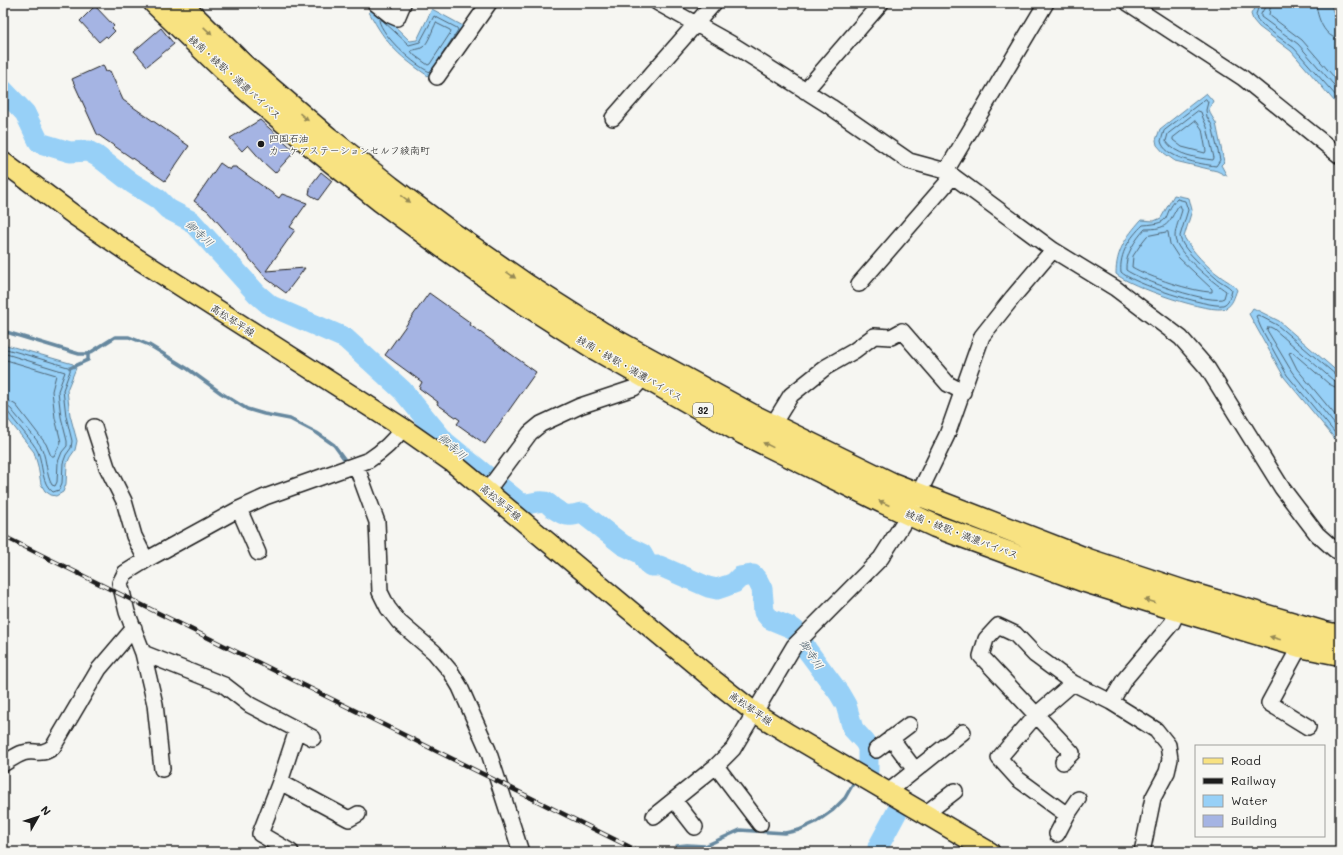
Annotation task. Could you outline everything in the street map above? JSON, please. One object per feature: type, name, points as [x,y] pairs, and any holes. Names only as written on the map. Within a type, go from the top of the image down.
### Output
[{"type":"highway","name":"綾南・綾歌・満濃バイパス","points":[[155,3],[233,78],[317,150],[442,246],[596,349],[743,433],[935,526],[1082,580],[1340,636]]},
{"type":"highway","name":"綾南・綾歌・満濃バイパス","points":[[180,3],[243,65],[328,138],[450,232],[526,285],[603,334],[772,426],[892,484],[1088,560],[1182,601],[1300,646],[1340,654]]},
{"type":"main road","name":"高松琴平線","points":[[3,162],[74,215],[138,259],[403,428],[453,463],[492,485],[716,682],[754,712],[984,850]]},
{"type":"street","points":[[375,3],[397,18],[403,4]]},
{"type":"street","points":[[437,77],[489,3]]},
{"type":"street","points":[[658,3],[730,43],[832,107],[909,161],[949,174],[1053,250],[1115,288],[1185,342],[1208,369],[1282,488],[1317,534],[1335,550],[1340,552]]},
{"type":"street","points":[[613,118],[714,3]]},
{"type":"street","points":[[804,90],[881,3]]},
{"type":"street","points":[[859,284],[949,174],[1046,3]]},
{"type":"street","points":[[1128,3],[1243,78],[1340,156]]},
{"type":"street","points":[[654,816],[716,766],[733,749],[794,646],[881,558],[909,514],[947,435],[982,336],[1053,250]]},
{"type":"street","points":[[772,426],[791,395],[826,367],[854,352],[874,336],[891,336],[902,331],[948,384],[963,392]]},
{"type":"street","points":[[492,485],[530,433],[541,424],[580,406],[634,388],[644,376]]},
{"type":"street","points":[[94,427],[107,467],[124,501],[134,536],[146,560]]},
{"type":"street","points":[[162,770],[155,704],[143,653],[127,612],[120,582],[125,573],[239,509],[265,497],[369,460],[382,452],[394,441],[403,428]]},
{"type":"street","points":[[351,467],[377,522],[380,592],[388,608],[399,622],[434,652],[451,672],[460,687],[488,750],[521,852]]},
{"type":"street","points":[[239,509],[258,553]]},
{"type":"street","points":[[1111,702],[1124,680],[1172,623],[1182,601]]},
{"type":"street","points":[[1063,762],[1072,753],[981,656],[986,639],[998,626],[1015,634],[1035,655],[1073,683],[1111,702],[1156,730],[1168,745],[1170,759],[1166,772],[1153,798],[1142,852]]},
{"type":"street","points":[[3,764],[22,753],[41,753],[53,747],[99,669],[134,628]]},
{"type":"street","points":[[1300,646],[1268,703],[1308,727]]},
{"type":"street","points":[[143,653],[224,685],[250,705],[313,738]]},
{"type":"street","points":[[1067,815],[1018,780],[999,758],[1036,714],[1073,683]]},
{"type":"street","points":[[876,750],[909,725]]},
{"type":"street","points":[[291,852],[260,834],[280,782],[297,730]]},
{"type":"street","points":[[888,792],[963,732]]},
{"type":"street","points":[[891,738],[916,770]]},
{"type":"street","points":[[716,766],[760,824]]},
{"type":"street","points":[[280,782],[349,819],[358,814]]},
{"type":"street","points":[[925,814],[955,791]]},
{"type":"street","points":[[1057,834],[1067,815],[1078,799]]},
{"type":"street","points":[[674,800],[695,827]]},
{"type":"water","points":[[1257,3],[1331,3],[1340,27],[1340,101],[1335,102],[1291,51],[1259,27],[1253,20],[1251,14]]},
{"type":"water","points":[[375,7],[410,41],[417,40],[432,9],[465,27],[431,78],[411,64],[388,42],[369,12]]},
{"type":"water","points":[[1206,93],[1213,101],[1209,109],[1216,123],[1224,162],[1221,165],[1227,176],[1217,171],[1175,161],[1164,153],[1157,145],[1156,140],[1160,129]]},
{"type":"water","points":[[1174,195],[1189,198],[1192,210],[1184,237],[1205,263],[1237,290],[1232,302],[1226,308],[1218,309],[1204,307],[1170,298],[1137,285],[1116,274],[1118,258],[1126,238],[1141,220],[1154,221],[1161,218]]},
{"type":"water","points":[[1253,308],[1279,321],[1340,374],[1340,445],[1284,377],[1249,314]]},
{"type":"water","points":[[3,344],[73,364],[76,368],[67,390],[70,415],[77,441],[75,450],[67,464],[66,484],[63,492],[56,496],[45,491],[41,484],[34,452],[3,413]]},
{"type":"building","points":[[95,6],[114,26],[112,28],[115,31],[108,38],[106,36],[99,42],[80,21]]},
{"type":"building","points":[[161,28],[174,44],[147,66],[134,51]]},
{"type":"building","points":[[103,65],[106,72],[110,71],[123,100],[189,146],[165,181],[97,134],[72,79]]},
{"type":"building","points":[[260,120],[295,151],[275,173],[248,145],[242,151],[230,138]]},
{"type":"building","points":[[220,163],[230,170],[232,167],[236,167],[279,198],[282,194],[307,203],[290,227],[295,230],[266,271],[305,268],[286,293],[267,279],[208,211],[194,201]]},
{"type":"building","points":[[321,172],[332,181],[318,200],[309,194],[311,185]]},
{"type":"building","points":[[429,293],[471,323],[470,325],[536,372],[485,444],[457,424],[460,420],[437,404],[438,402],[419,388],[422,382],[385,355]]},
{"type":"waterway","name":"御寺川","points":[[3,90],[25,113],[40,143],[70,152],[88,151],[97,156],[132,183],[158,199],[168,209],[191,221],[257,294],[271,306],[345,338],[402,390],[445,442],[520,503],[526,504],[545,502],[563,514],[573,515],[582,513],[623,545],[642,554],[647,563],[651,566],[660,566],[708,587],[717,589],[734,583],[740,577],[753,575],[762,589],[764,612],[770,619],[792,628],[797,632],[807,650],[839,693],[846,705],[853,729],[865,742],[868,748],[868,771]]},
{"type":"waterway","points":[[3,331],[79,354],[88,354],[115,337],[129,337],[149,345],[188,369],[221,393],[247,409],[290,419],[317,433],[334,445],[348,464]]},
{"type":"waterway","points":[[70,368],[88,360],[88,354]]},
{"type":"waterway","points":[[677,846],[705,846],[740,830],[785,833],[799,830],[816,822],[833,810],[845,798],[854,782],[856,783]]},
{"type":"waterway","name":"御寺川","points":[[879,852],[878,847],[899,808]]},
{"type":"railway","points":[[3,536],[640,852]]},
{"type":"place","name":"四国石油 カーケアステーションセルフ綾南町","points":[[261,144]]}]
